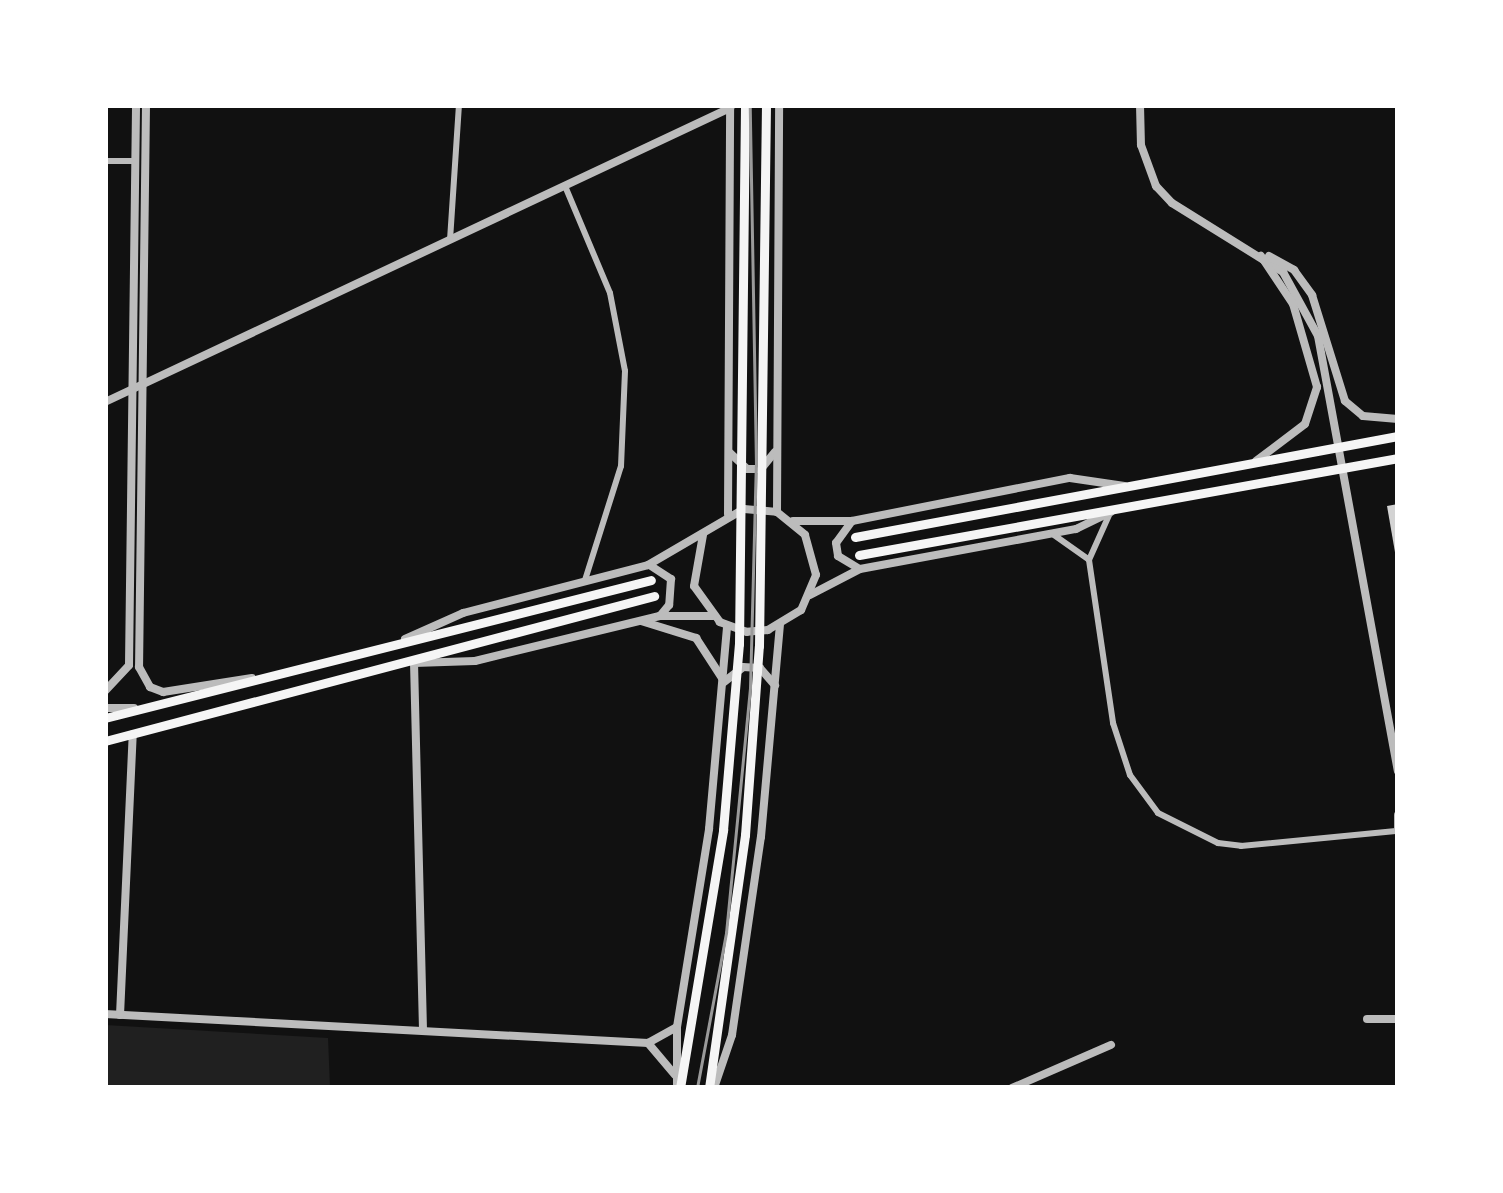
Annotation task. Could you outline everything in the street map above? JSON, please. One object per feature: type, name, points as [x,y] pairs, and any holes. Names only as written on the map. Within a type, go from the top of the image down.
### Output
[{"type":"main road","points":[[678,1085],[692,1029],[722,830],[738,644],[746,105]]},
{"type":"main road","points":[[712,1088],[745,835],[759,646],[766,105]]},
{"type":"main road","points":[[855,538],[1398,436]]},
{"type":"main road","points":[[859,556],[1130,503],[1394,459]]},
{"type":"main road","points":[[105,718],[651,580]]},
{"type":"main road","points":[[105,741],[654,596]]},
{"type":"street","points":[[136,105],[134,666],[150,687],[163,692],[264,678]]},
{"type":"street","points":[[105,690],[120,682],[134,666],[146,105]]},
{"type":"street","points":[[450,240],[459,105]]},
{"type":"street","points":[[776,512],[779,105]]},
{"type":"street","points":[[779,120],[787,105]]},
{"type":"street","points":[[1140,105],[1144,162],[1164,196],[1294,270],[1312,295],[1345,401],[1363,416],[1398,419]]},
{"type":"street","points":[[105,402],[730,106],[728,514]]},
{"type":"street","points":[[105,161],[135,161]]},
{"type":"street","points":[[565,186],[610,293],[625,371],[621,466],[585,580]]},
{"type":"street","points":[[1252,463],[1305,424],[1317,388],[1293,304],[1259,252]]},
{"type":"street","points":[[1259,252],[1303,298],[1318,336],[1398,771]]},
{"type":"street","points":[[728,449],[746,470],[761,469],[777,447]]},
{"type":"street","points":[[791,520],[852,520],[1070,478],[1129,486]]},
{"type":"street","points":[[703,535],[694,586],[713,616],[727,626],[747,632],[780,626],[810,595],[860,569],[1052,534],[1130,503]]},
{"type":"street","points":[[403,640],[463,613],[648,565],[703,535],[728,514],[776,512],[791,520],[814,554],[810,595]]},
{"type":"street","points":[[1110,513],[1089,560],[1120,748],[1158,813],[1218,843],[1240,846],[1398,830],[1398,815]]},
{"type":"street","points":[[852,520],[836,543],[847,566],[860,569]]},
{"type":"street","points":[[1052,534],[1089,560]]},
{"type":"street","points":[[648,565],[671,579],[670,604],[660,616]]},
{"type":"street","points":[[423,1030],[414,662],[476,661],[660,616],[713,616]]},
{"type":"street","points":[[640,620],[696,638],[714,656],[724,682]]},
{"type":"street","points":[[678,1085],[677,1027],[709,829],[727,626]]},
{"type":"street","points":[[712,1088],[732,1035],[776,686],[780,626]]},
{"type":"street","points":[[724,682],[743,667],[760,668],[776,686]]},
{"type":"street","points":[[105,708],[143,708]]},
{"type":"street","points":[[120,1015],[133,734]]},
{"type":"street","points":[[105,1014],[648,1044],[677,1027]]},
{"type":"street","points":[[1367,1019],[1398,1019]]},
{"type":"street","points":[[648,1044],[678,1085]]},
{"type":"street","points":[[1012,1088],[1111,1045]]},
{"type":"shaded area","points":[[105,1025],[328,1038],[330,1088],[105,1088]]},
{"type":"building","points":[[1398,504],[1398,558],[1396,558],[1387,506]]},
{"type":"railway","points":[[697,1088],[726,933],[750,688],[756,466],[750,105]]}]
